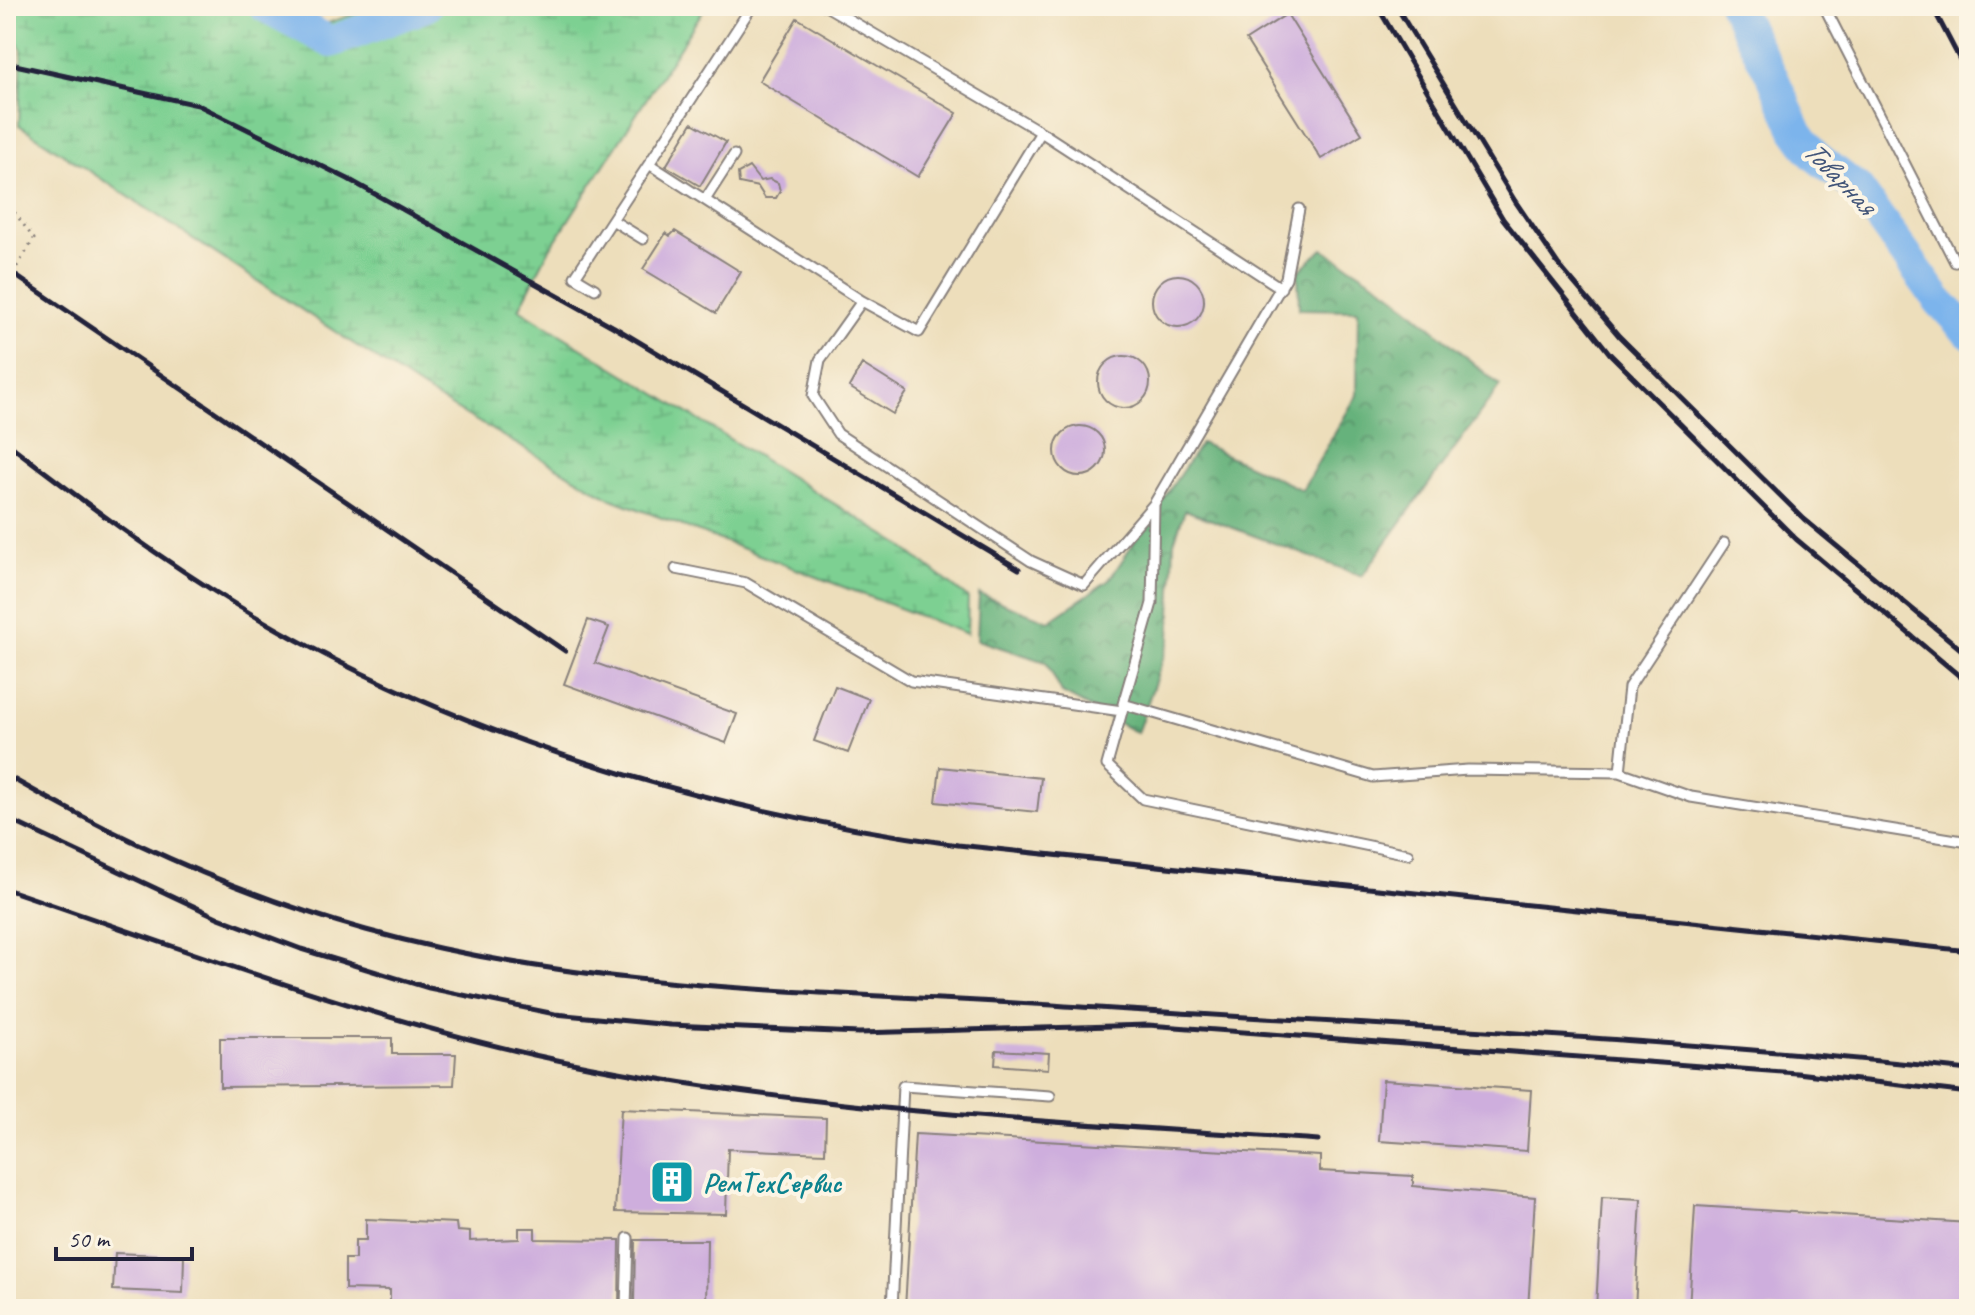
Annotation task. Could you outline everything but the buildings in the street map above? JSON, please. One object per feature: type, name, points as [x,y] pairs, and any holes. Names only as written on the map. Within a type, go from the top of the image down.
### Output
[{"type":"lane","points":[[595,289],[575,277],[752,6]]},
{"type":"lane","points":[[826,6],[1041,132],[1281,288]]},
{"type":"lane","points":[[1824,6],[1955,262],[1969,256]]},
{"type":"lane","points":[[649,164],[862,301],[919,332],[1041,132]]},
{"type":"lane","points":[[705,200],[734,155]]},
{"type":"lane","points":[[862,301],[820,360],[813,396],[838,434],[1031,561],[1084,585],[1154,504],[1281,288],[1286,278],[1299,209]]},
{"type":"lane","points":[[612,220],[643,239]]},
{"type":"lane","points":[[1154,504],[1152,603],[1107,765],[1143,799],[1295,833],[1408,854]]},
{"type":"lane","points":[[1620,772],[1629,687],[1724,543]]},
{"type":"lane","points":[[676,569],[746,583],[911,681],[1122,708],[1373,777],[1468,770],[1620,772],[1691,797],[1969,842]]},
{"type":"lane","points":[[892,1309],[903,1086],[1050,1096]]},
{"type":"lane","points":[[626,1309],[628,1238]]},
{"type":"path","points":[[6,212],[15,213],[34,239],[6,284]]},
{"type":"green space","points":[[6,6],[291,6],[325,24],[378,6],[706,6],[548,252],[519,309],[898,543],[968,598],[967,634],[612,499],[435,397],[19,125],[22,50],[6,24]]},
{"type":"green space","points":[[1323,249],[1389,291],[1500,386],[1362,576],[1185,510],[1174,542],[1170,639],[1137,733],[1062,693],[1046,662],[977,640],[979,594],[1049,621],[1109,580],[1201,443],[1302,490],[1357,395],[1358,310],[1299,309],[1298,272]]},
{"type":"waterway","name":"Товарная","points":[[264,6],[331,42],[426,6]]},
{"type":"waterway","name":"Товарная","points":[[1735,6],[1796,130],[1814,155],[1859,190],[1939,301],[1969,333]]},
{"type":"railway","points":[[1377,6],[1503,219],[1610,354],[1796,539],[1969,684]]},
{"type":"railway","points":[[1396,6],[1515,201],[1558,264],[1619,336],[1804,519],[1969,656]]},
{"type":"railway","points":[[1932,6],[1969,77]]},
{"type":"railway","points":[[6,63],[198,105],[348,179],[614,327],[1019,569]]},
{"type":"railway","points":[[6,269],[565,651]]},
{"type":"railway","points":[[6,442],[154,552],[312,648],[467,720],[626,775],[708,797],[790,816],[958,845],[1969,951]]},
{"type":"railway","points":[[6,775],[136,843],[273,900],[366,930],[451,951],[538,966],[713,986],[1517,1033],[1744,1049],[1969,1070]]},
{"type":"railway","points":[[6,818],[219,918],[301,949],[429,988],[555,1014],[670,1025],[859,1033],[1148,1025],[1797,1073],[1969,1093]]},
{"type":"railway","points":[[6,889],[268,979],[401,1020],[534,1055],[631,1074],[728,1090],[924,1112],[1318,1140]]},
{"type":"place","name":"РемТехСервис","points":[[672,1182]]}]
